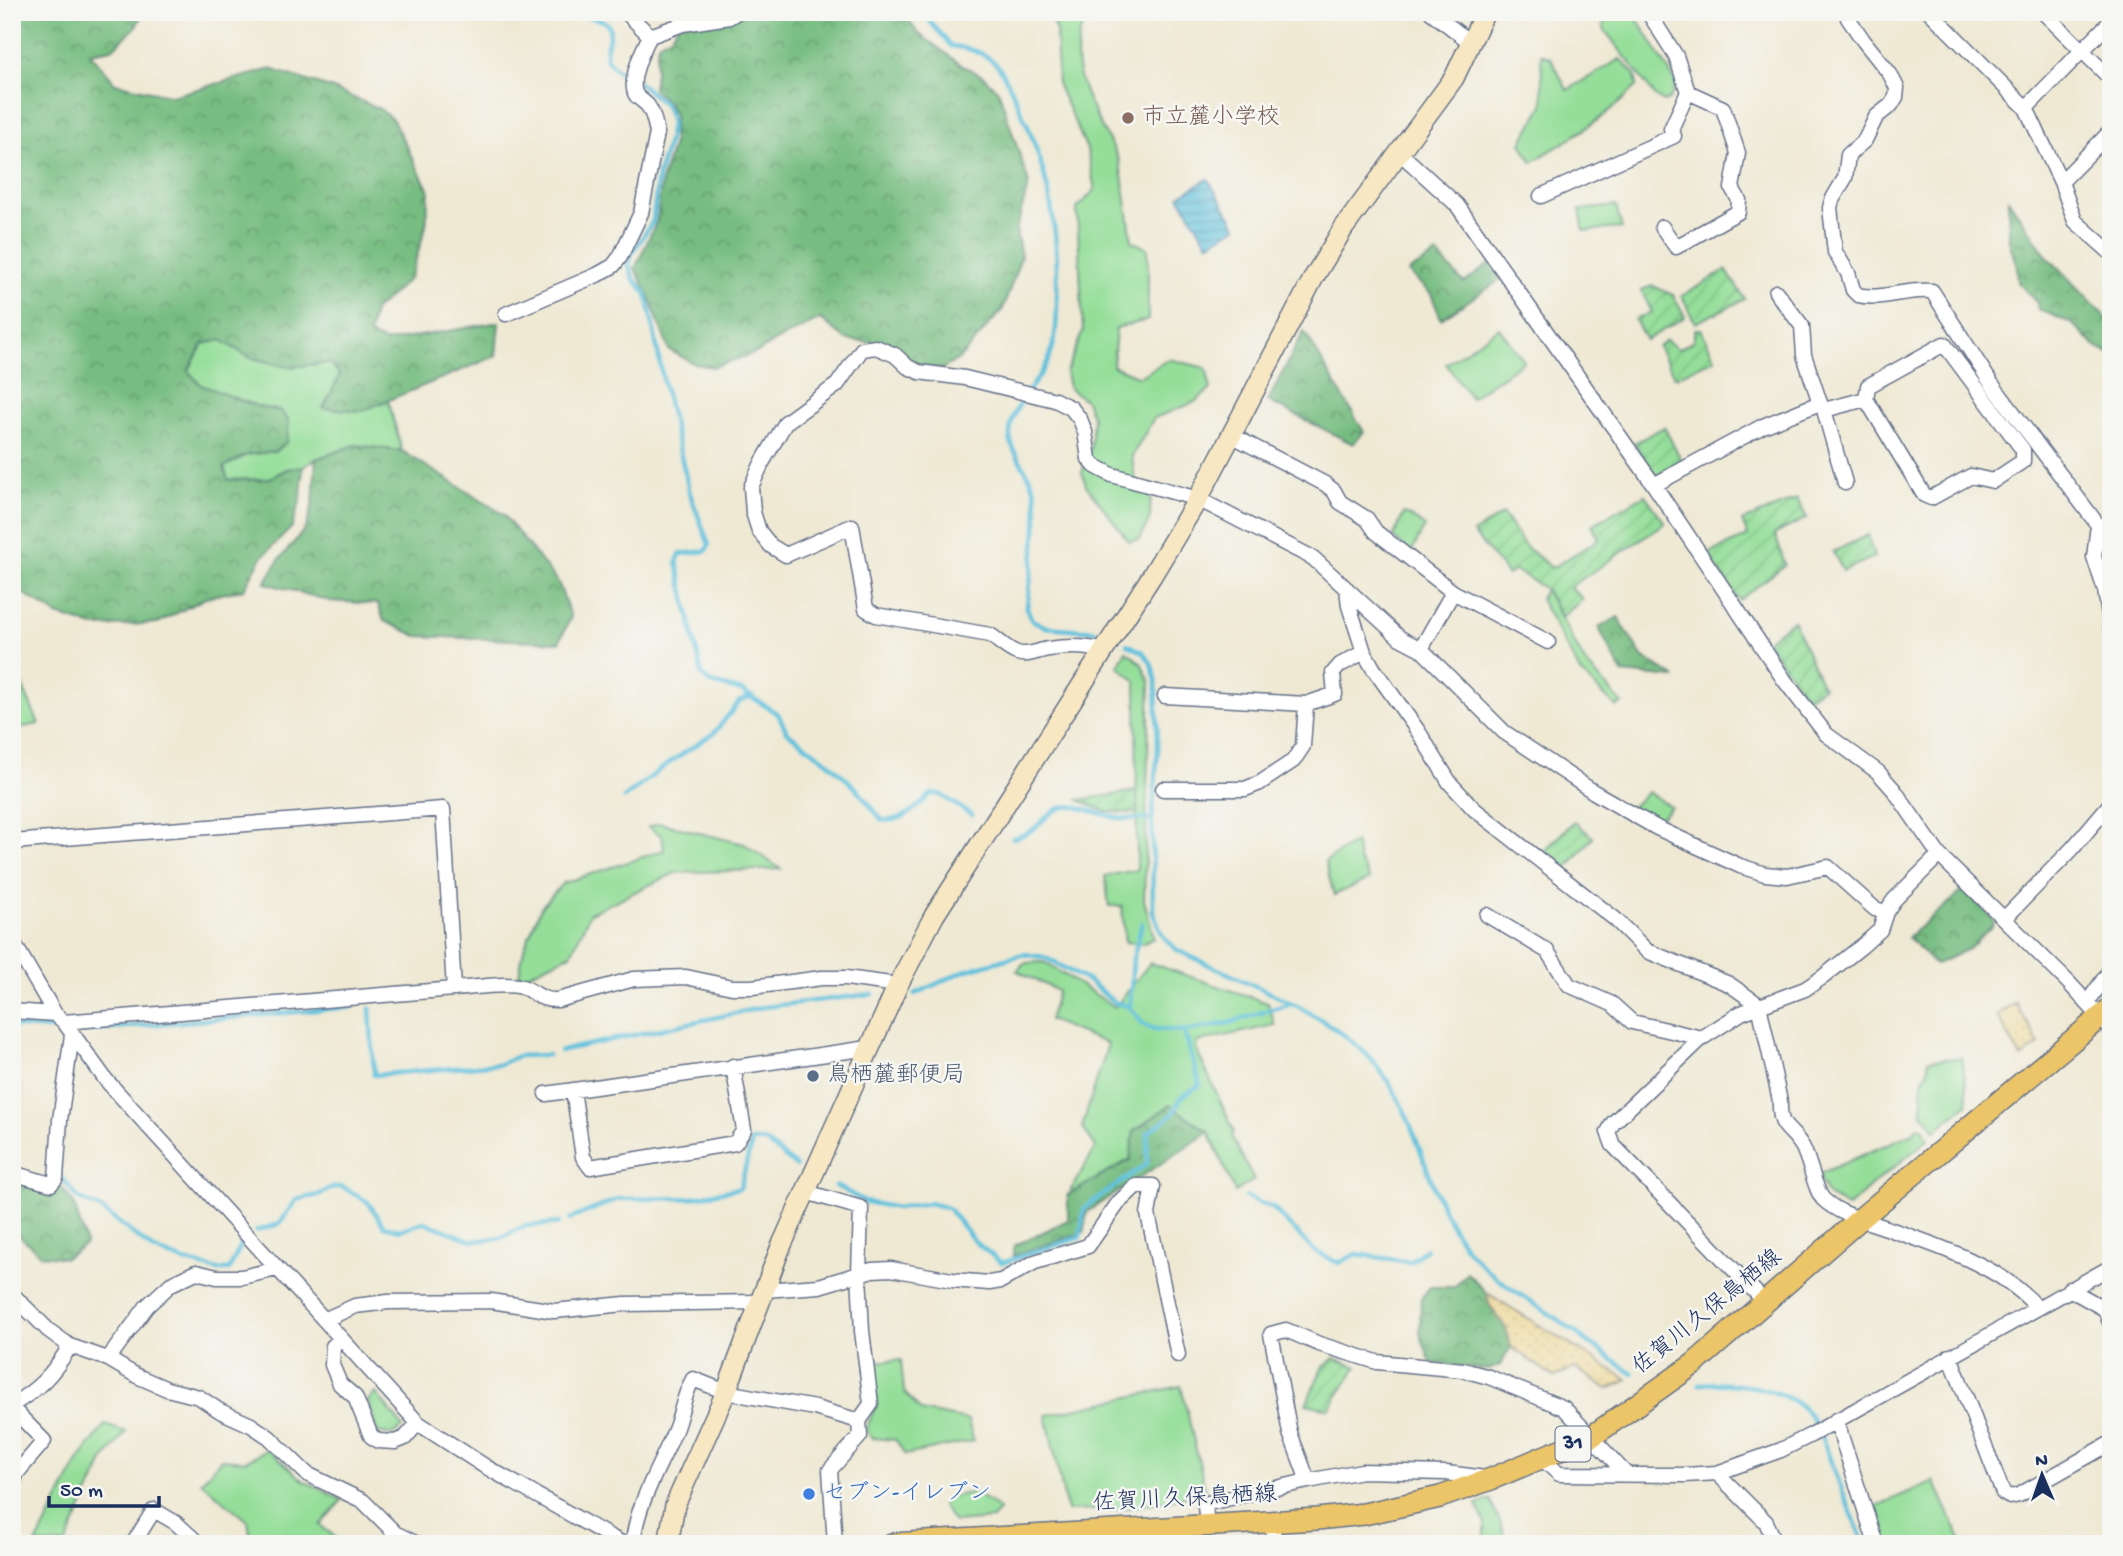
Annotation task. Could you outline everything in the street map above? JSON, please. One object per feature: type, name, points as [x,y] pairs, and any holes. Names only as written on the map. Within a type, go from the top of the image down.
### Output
[{"type":"main road","name":"佐賀川久保鳥栖線","points":[[892,1544],[1143,1536],[1207,1524],[1317,1519],[1396,1508],[1440,1497],[1491,1479],[1591,1437],[1694,1364],[2102,1014]]},
{"type":"street","points":[[626,12],[650,36]]},
{"type":"street","points":[[506,314],[597,275],[613,266],[620,257],[641,213],[657,133],[649,107],[636,94],[635,82],[642,51],[650,36],[683,24],[729,17],[737,12]]},
{"type":"street","points":[[1432,12],[1471,42]]},
{"type":"street","points":[[668,1544],[675,1505],[726,1392],[762,1296],[806,1192],[898,985],[934,916],[1198,499],[1314,277],[1343,229],[1454,78],[1485,12]]},
{"type":"street","points":[[1541,196],[1674,136],[1671,129],[1688,92],[1676,56],[1648,12]]},
{"type":"street","points":[[1847,12],[1863,40],[1890,74],[1896,97],[1891,105],[1876,117],[1865,140],[1848,155],[1845,178],[1830,208],[1835,252],[1858,295],[1877,297],[1905,290],[1932,291],[1991,383],[2098,525],[2094,557],[2105,590],[2111,629]]},
{"type":"street","points":[[1930,12],[2026,108],[2061,182],[2075,220],[2109,248]]},
{"type":"street","points":[[2043,12],[2111,79]]},
{"type":"street","points":[[2026,108],[2111,21]]},
{"type":"street","points":[[1662,228],[1676,247],[1738,212],[1739,201],[1732,188],[1738,153],[1723,107],[1688,92]]},
{"type":"street","points":[[2061,182],[2111,131]]},
{"type":"street","points":[[1400,153],[1457,205],[1654,485],[1785,681],[1826,734],[1878,772],[1940,855],[2102,1014]]},
{"type":"street","points":[[1776,292],[1802,326],[1804,355],[1845,483]]},
{"type":"street","points":[[1944,344],[2023,450],[2023,461],[1993,481],[1971,476],[1931,498],[1924,495],[1866,398],[1868,386],[1944,344]]},
{"type":"street","points":[[1104,651],[1083,646],[1046,649],[1029,655],[1015,653],[990,635],[876,615],[866,610],[852,526],[786,555],[771,546],[759,531],[753,512],[751,487],[786,422],[836,384],[862,349],[876,347],[895,355],[908,367],[919,372],[965,378],[1055,400],[1071,408],[1080,419],[1085,432],[1088,459],[1095,466],[1112,475],[1198,499],[1313,558],[1400,638],[1421,649],[1504,732],[1594,792],[1697,847],[1765,874],[1787,876],[1828,867],[1875,909],[1886,912]]},
{"type":"street","points":[[1654,485],[1763,426],[1822,407],[1866,398]]},
{"type":"street","points":[[1231,435],[1325,484],[1334,491],[1340,502],[1367,519],[1376,532],[1453,592],[1548,642]]},
{"type":"street","points":[[1347,589],[1349,606],[1364,652],[1373,668],[1418,730],[1450,782],[1474,809],[1615,919],[1647,951],[1728,984],[1759,1004],[1780,1101],[1779,1115],[1783,1126],[1800,1143],[1808,1157],[1822,1199],[1859,1220],[1891,1229],[1973,1262],[2022,1290],[2038,1307]]},
{"type":"street","points":[[1421,649],[1453,592]]},
{"type":"street","points":[[1165,696],[1306,704],[1335,694],[1333,673],[1340,665],[1364,652]]},
{"type":"street","points":[[1163,789],[1245,789],[1260,783],[1293,761],[1303,746],[1306,704]]},
{"type":"street","points":[[2004,919],[2072,849],[2111,803]]},
{"type":"street","points":[[12,842],[443,809],[454,989]]},
{"type":"street","points":[[1765,1301],[1613,1145],[1608,1132],[1613,1122],[1702,1038],[1759,1004],[1805,989],[1880,930],[1886,912],[1894,900],[1940,855]]},
{"type":"street","points":[[1487,915],[1547,951],[1569,985],[1612,1004],[1632,1023],[1702,1038]]},
{"type":"street","points":[[12,940],[60,1018],[106,1080],[418,1423],[486,1467],[623,1544]]},
{"type":"street","points":[[2102,1014],[2111,969]]},
{"type":"street","points":[[12,1011],[60,1018],[512,986],[523,988],[547,1001],[634,979],[685,977],[752,987],[822,978],[846,978],[898,985]]},
{"type":"street","points":[[12,1173],[51,1184],[56,1178],[60,1120],[72,1035]]},
{"type":"street","points":[[547,1094],[869,1048]]},
{"type":"street","points":[[573,1090],[583,1157],[590,1167],[735,1143],[744,1130],[733,1066]]},
{"type":"street","points":[[324,1320],[355,1306],[387,1302],[491,1301],[554,1311],[762,1296],[819,1286],[872,1270],[891,1269],[952,1280],[989,1283],[1001,1281],[1035,1262],[1088,1246],[1119,1202],[1136,1186],[1153,1186],[1148,1214],[1178,1355]]},
{"type":"street","points":[[806,1192],[861,1208],[859,1274],[870,1404],[859,1421],[860,1436],[830,1470],[835,1544]]},
{"type":"street","points":[[1541,1458],[1559,1474],[1717,1473],[1781,1450],[1811,1435],[2111,1267]]},
{"type":"street","points":[[108,1359],[147,1306],[171,1284],[196,1272],[216,1277],[242,1277],[277,1269]]},
{"type":"street","points":[[2069,1290],[2105,1309],[2111,1325]]},
{"type":"street","points":[[12,1294],[48,1330],[70,1346],[108,1359],[167,1389],[199,1397],[220,1411],[251,1425],[269,1437],[307,1474],[363,1501],[395,1533],[417,1544]]},
{"type":"street","points":[[1308,1481],[1290,1433],[1271,1334],[1286,1330],[1319,1344],[1377,1362],[1464,1370],[1489,1377],[1564,1409],[1627,1475]]},
{"type":"street","points":[[341,1340],[333,1346],[332,1365],[340,1384],[355,1397],[371,1436],[378,1441],[395,1442],[405,1438],[418,1423]]},
{"type":"street","points":[[12,1491],[16,1474],[44,1441],[12,1406],[34,1392],[54,1373],[70,1346]]},
{"type":"street","points":[[1950,1356],[2003,1493],[2010,1497],[2019,1495],[2111,1443]]},
{"type":"street","points":[[633,1544],[635,1525],[676,1427],[685,1393],[693,1379],[726,1392],[815,1408],[859,1421]]},
{"type":"street","points":[[1833,1422],[1876,1544]]},
{"type":"street","points":[[1207,1524],[1205,1507],[1208,1503],[1362,1471],[1446,1473],[1491,1479]]},
{"type":"street","points":[[1717,1473],[1766,1522],[1776,1544]]},
{"type":"street","points":[[133,1544],[154,1510],[176,1523],[199,1544]]},
{"type":"street","points":[[1269,1521],[1277,1544]]},
{"type":"green space","points":[[12,12],[143,12],[136,27],[112,49],[90,53],[115,83],[172,96],[271,69],[333,89],[380,109],[393,120],[429,191],[426,226],[410,278],[374,311],[369,335],[386,342],[499,322],[496,356],[362,411],[323,408],[340,375],[330,363],[288,367],[249,357],[221,340],[203,344],[188,371],[201,385],[259,407],[281,411],[289,422],[287,442],[276,451],[246,455],[224,467],[228,480],[268,479],[287,469],[303,467],[301,498],[292,527],[262,557],[244,589],[207,597],[158,623],[97,627],[57,615],[12,586]]},
{"type":"green space","points":[[685,12],[900,12],[906,15],[917,32],[963,66],[983,76],[999,92],[1029,183],[1016,230],[1021,257],[1003,309],[960,358],[941,370],[915,364],[891,346],[845,339],[821,319],[758,352],[713,367],[695,364],[669,350],[649,296],[635,268],[657,221],[662,179],[673,144],[674,115],[667,102],[653,89],[658,43],[672,35]]},
{"type":"green space","points":[[1048,12],[1086,12],[1077,46],[1079,75],[1089,103],[1119,161],[1132,241],[1148,249],[1148,320],[1116,328],[1113,366],[1139,377],[1169,359],[1206,368],[1211,389],[1193,403],[1154,418],[1132,456],[1135,481],[1151,492],[1150,518],[1140,539],[1129,541],[1086,485],[1082,472],[1091,447],[1093,418],[1086,401],[1069,388],[1066,372],[1083,331],[1077,208],[1095,190],[1087,149],[1058,86],[1056,31]]},
{"type":"green space","points":[[1602,12],[1633,12],[1677,84],[1670,99],[1664,102],[1656,97],[1604,29]]},
{"type":"green space","points":[[1541,54],[1551,58],[1567,90],[1620,59],[1635,75],[1637,86],[1600,118],[1532,162],[1521,143],[1543,105]]},
{"type":"green space","points":[[2008,199],[2046,255],[2111,323],[2111,355],[2096,347],[2071,323],[2038,309],[2037,303],[2018,282],[2017,267],[2009,241]]},
{"type":"green space","points":[[1616,206],[1622,228],[1584,231],[1580,210]]},
{"type":"green space","points":[[1437,254],[1464,283],[1492,262],[1503,278],[1441,319],[1431,294],[1408,272]]},
{"type":"green space","points":[[1726,270],[1745,299],[1695,323],[1682,296]]},
{"type":"green space","points":[[1653,286],[1673,295],[1685,317],[1646,340],[1635,320],[1652,312],[1641,290]]},
{"type":"green space","points":[[1499,328],[1524,361],[1471,398],[1446,364]]},
{"type":"green space","points":[[1695,329],[1701,329],[1715,359],[1675,377],[1658,347],[1666,340],[1678,349],[1693,341]]},
{"type":"green space","points":[[1304,331],[1364,432],[1353,444],[1268,401]]},
{"type":"green space","points":[[221,340],[249,357],[288,367],[330,363],[341,374],[362,411],[388,400],[402,451],[355,445],[316,459],[303,467],[287,469],[268,479],[228,480],[224,467],[246,455],[276,451],[286,442],[289,422],[281,411],[259,407],[200,385],[188,371],[203,344]]},
{"type":"green space","points":[[1664,427],[1683,463],[1657,476],[1634,443]]},
{"type":"green space","points":[[355,445],[402,451],[503,514],[558,582],[571,617],[559,642],[417,636],[384,621],[378,604],[330,601],[265,583],[278,561],[306,528],[313,503],[316,459]]},
{"type":"green space","points":[[1645,495],[1665,523],[1570,587],[1583,599],[1562,617],[1545,589],[1515,570],[1508,575],[1473,533],[1503,514],[1525,546],[1552,568],[1599,539],[1592,525]]},
{"type":"green space","points":[[1797,499],[1807,518],[1775,534],[1785,565],[1739,600],[1708,554],[1748,536],[1742,521]]},
{"type":"green space","points":[[1404,513],[1425,526],[1411,553],[1393,537]]},
{"type":"green space","points":[[1868,535],[1874,557],[1843,571],[1833,552]]},
{"type":"green space","points":[[1545,589],[1586,664],[1622,703],[1616,707],[1580,672],[1540,599]]},
{"type":"green space","points":[[1618,617],[1642,657],[1676,678],[1622,673],[1599,628]]},
{"type":"green space","points":[[1793,620],[1823,687],[1807,698],[1766,641]]},
{"type":"green space","points":[[1126,651],[1141,663],[1150,682],[1144,900],[1154,938],[1142,944],[1125,942],[1122,906],[1109,906],[1105,876],[1137,870],[1136,681],[1118,666]]},
{"type":"green space","points":[[12,674],[22,685],[39,724],[12,729]]},
{"type":"green space","points":[[1137,791],[1137,813],[1107,812],[1079,800]]},
{"type":"green space","points":[[1648,792],[1671,807],[1656,822],[1631,807]]},
{"type":"green space","points":[[1574,821],[1593,837],[1563,873],[1541,854]]},
{"type":"green space","points":[[660,823],[744,844],[781,869],[675,873],[590,913],[571,954],[518,979],[524,949],[541,907],[563,883],[664,850],[662,836],[648,827]]},
{"type":"green space","points":[[1355,842],[1359,860],[1370,879],[1334,895],[1325,862]]},
{"type":"green space","points":[[1964,890],[1994,920],[1993,925],[1969,949],[1935,965],[1908,937]]},
{"type":"green space","points":[[1044,962],[1115,1007],[1150,963],[1268,1003],[1275,1025],[1197,1042],[1196,1049],[1234,1131],[1232,1137],[1254,1180],[1235,1192],[1209,1132],[1170,1105],[1134,1131],[1130,1159],[1068,1195],[1096,1147],[1082,1127],[1108,1044],[1049,1020],[1058,991],[1017,971],[1024,963]]},
{"type":"green space","points":[[1962,1058],[1968,1103],[1935,1131],[1922,1114],[1922,1081],[1927,1073],[1929,1060]]},
{"type":"green space","points":[[1170,1105],[1209,1132],[1087,1212],[1084,1232],[1013,1256],[1014,1246],[1068,1220],[1068,1195],[1130,1160],[1134,1131]]},
{"type":"green space","points":[[1918,1126],[1923,1127],[1928,1140],[1848,1207],[1829,1197],[1817,1175],[1913,1133]]},
{"type":"green space","points":[[12,1179],[50,1192],[61,1187],[74,1204],[86,1244],[65,1258],[41,1255],[12,1229]]},
{"type":"green space","points":[[1467,1273],[1487,1293],[1489,1304],[1506,1328],[1511,1347],[1500,1365],[1489,1370],[1431,1363],[1420,1333],[1421,1298],[1430,1287],[1454,1287]]},
{"type":"green space","points":[[1334,1358],[1357,1367],[1329,1409],[1306,1404],[1321,1370]]},
{"type":"green space","points":[[901,1360],[904,1392],[921,1411],[968,1420],[973,1441],[905,1455],[896,1440],[871,1438],[866,1429],[876,1405],[873,1362]]},
{"type":"green space","points":[[1181,1386],[1206,1492],[1127,1509],[1067,1511],[1046,1415]]},
{"type":"green space","points":[[376,1393],[403,1427],[393,1435],[377,1432],[368,1400]]},
{"type":"green space","points":[[105,1425],[126,1432],[103,1461],[66,1544],[36,1544],[79,1459]]},
{"type":"green space","points":[[268,1449],[304,1481],[342,1500],[320,1525],[344,1544],[247,1544],[251,1540],[248,1521],[201,1482],[221,1459],[245,1461]]},
{"type":"green space","points":[[1934,1481],[1963,1544],[1886,1544],[1872,1508]]},
{"type":"green space","points":[[975,1492],[999,1510],[992,1519],[954,1522],[942,1506],[948,1497]]},
{"type":"green space","points":[[1490,1499],[1509,1544],[1485,1544],[1485,1524],[1477,1505]]},
{"type":"sand","points":[[2016,1003],[2039,1044],[2021,1058],[1997,1015]]},
{"type":"sand","points":[[1487,1293],[1628,1380],[1608,1389],[1575,1368],[1554,1377],[1511,1347],[1506,1328],[1489,1304]]},
{"type":"water","points":[[1208,179],[1237,227],[1208,244],[1179,196]]},
{"type":"waterway","points":[[543,12],[603,21],[610,34],[606,51],[608,61],[630,78]]},
{"type":"waterway","points":[[922,12],[951,46],[980,53],[999,67],[1028,128],[1044,174],[1056,245],[1056,332],[1047,363],[1021,402],[1010,433],[1013,448],[1032,483],[1037,503],[1027,608],[1032,620],[1046,627],[1095,631]]},
{"type":"waterway","points":[[638,82],[664,104],[671,125],[658,176],[653,221],[631,255],[629,265],[633,278],[645,292],[649,305],[664,385],[690,494],[709,545],[706,551],[680,554],[677,562],[702,675],[709,682],[742,691],[778,714],[787,732],[828,762],[855,787],[882,820],[903,817],[931,794],[939,794],[972,815]]},
{"type":"waterway","points":[[1127,644],[1143,652],[1151,663],[1156,679],[1158,748],[1152,820],[1153,913],[1163,936],[1177,950],[1310,1013],[1358,1046],[1377,1066],[1403,1107],[1437,1196],[1459,1238],[1469,1251],[1505,1284],[1633,1374]]},
{"type":"waterway","points":[[624,798],[714,733],[740,701],[753,696]]},
{"type":"waterway","points":[[1013,838],[1030,832],[1051,813],[1064,807],[1076,807],[1118,818],[1152,820]]},
{"type":"waterway","points":[[1130,1007],[1133,959],[1142,923]]},
{"type":"waterway","points":[[915,994],[964,971],[1024,954],[1044,957],[1090,982],[1114,1002],[1130,1007],[1143,1024],[1155,1029],[1184,1031],[1229,1023],[1288,1004]]},
{"type":"waterway","points":[[560,1051],[764,1007],[873,994]]},
{"type":"waterway","points":[[78,1031],[352,1007]]},
{"type":"waterway","points":[[370,1008],[374,1075],[500,1064],[518,1056],[548,1055]]},
{"type":"waterway","points":[[12,1026],[51,1029]]},
{"type":"waterway","points":[[836,1186],[866,1202],[897,1208],[929,1203],[948,1208],[975,1242],[1002,1263],[1080,1237],[1084,1208],[1147,1164],[1148,1133],[1173,1114],[1181,1097],[1200,1085],[1184,1031]]},
{"type":"waterway","points":[[570,1219],[618,1199],[691,1198],[740,1188],[752,1141],[766,1142],[796,1166]]},
{"type":"waterway","points":[[62,1178],[78,1198],[101,1209],[154,1250],[184,1261],[218,1270],[229,1270],[242,1243]]},
{"type":"waterway","points":[[256,1231],[279,1224],[296,1200],[318,1195],[334,1187],[343,1187],[368,1202],[384,1226],[400,1230],[424,1222],[473,1241],[500,1238],[525,1226],[559,1223]]},
{"type":"waterway","points":[[1246,1197],[1273,1208],[1314,1251],[1339,1263],[1356,1254],[1410,1262],[1426,1249]]},
{"type":"waterway","points":[[1699,1384],[1756,1387],[1784,1396],[1806,1411],[1821,1436],[1864,1544]]},
{"type":"place","name":"市立麓小学校","points":[[1128,118]]},
{"type":"place","name":"鳥栖麓郵便局","points":[[813,1076]]},
{"type":"place","name":"セブン-イレブン","points":[[809,1494]]}]
